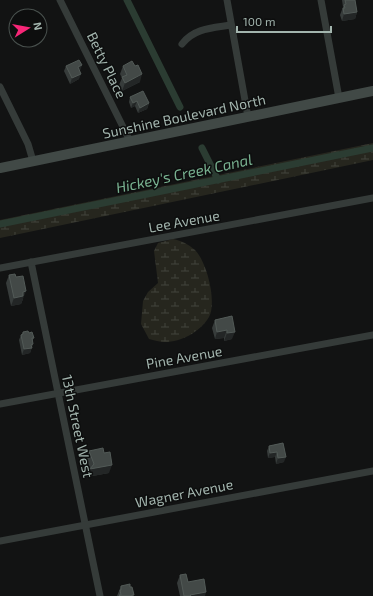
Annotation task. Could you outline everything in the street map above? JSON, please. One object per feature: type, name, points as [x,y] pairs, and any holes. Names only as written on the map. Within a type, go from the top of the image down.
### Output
[{"type":"street","name":"Betty Place","points":[[60,0],[130,141]]},
{"type":"street","points":[[227,0],[248,117]]},
{"type":"street","points":[[321,0],[339,98]]},
{"type":"street","points":[[182,44],[187,38],[200,30],[231,25]]},
{"type":"street","points":[[0,87],[28,144],[33,161]]},
{"type":"street","name":"Sunshine Boulevard North","points":[[0,168],[373,92]]},
{"type":"street","name":"Lee Avenue","points":[[0,268],[373,198]]},
{"type":"street","name":"13th Street West","points":[[31,262],[100,596]]},
{"type":"street","name":"Pine Avenue","points":[[0,404],[373,335]]},
{"type":"street","name":"Wagner Avenue","points":[[0,541],[373,471]]},
{"type":"green space","points":[[373,143],[373,160],[0,238],[0,220]]},
{"type":"green space","points":[[173,239],[187,244],[195,250],[199,256],[210,282],[212,302],[209,317],[195,332],[184,338],[171,342],[163,342],[149,339],[141,324],[143,301],[148,292],[158,283],[154,251],[158,243]]},
{"type":"building","points":[[345,0],[355,0],[357,12],[344,14],[343,8],[345,8],[344,5],[346,4]]},
{"type":"building","points":[[79,60],[82,65],[78,67],[81,74],[72,78],[66,66]]},
{"type":"building","points":[[132,61],[135,66],[138,65],[142,74],[125,83],[122,77],[127,75],[123,66]]},
{"type":"building","points":[[143,91],[149,103],[140,108],[137,101],[133,103],[130,97]]},
{"type":"building","points":[[15,274],[16,277],[23,276],[26,291],[23,292],[23,296],[14,298],[9,275]]},
{"type":"building","points":[[232,316],[235,332],[227,333],[227,330],[217,332],[215,320]]},
{"type":"building","points":[[28,331],[29,333],[32,332],[34,338],[32,338],[33,344],[31,345],[32,348],[24,349],[21,335],[23,332]]},
{"type":"building","points":[[283,443],[286,457],[278,458],[277,452],[270,453],[269,446]]},
{"type":"building","points":[[103,448],[104,453],[110,452],[112,465],[90,469],[94,464],[89,451]]},
{"type":"building","points":[[186,574],[188,582],[204,579],[206,592],[190,595],[191,596],[184,596],[180,575]]},
{"type":"building","points":[[130,584],[134,595],[120,596],[121,586]]},
{"type":"waterway","points":[[127,0],[180,107]]},
{"type":"waterway","points":[[202,148],[218,180]]},
{"type":"waterway","name":"Hickey's Creek Canal","points":[[0,224],[373,148]]}]
